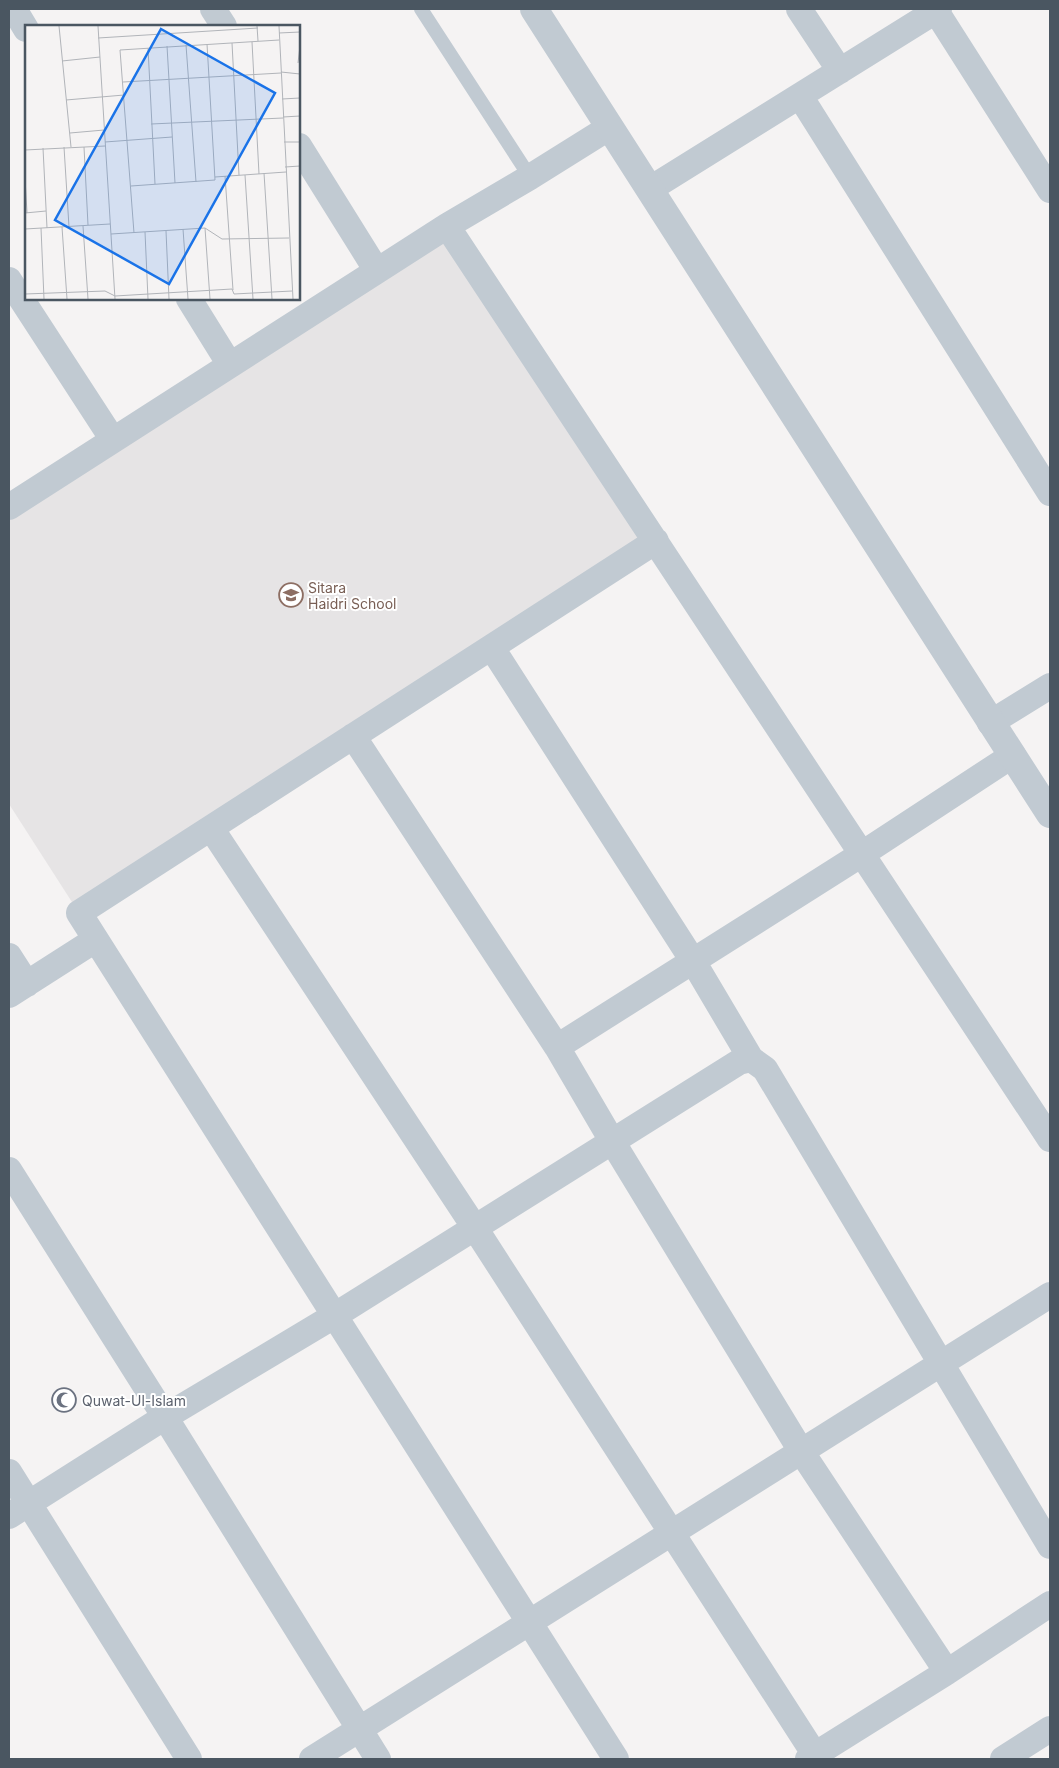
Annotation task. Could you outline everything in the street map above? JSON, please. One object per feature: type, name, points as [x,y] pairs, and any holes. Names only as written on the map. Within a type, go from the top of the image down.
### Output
[{"type":"street","points":[[14,9],[25,27]]},
{"type":"street","points":[[213,9],[223,25]]},
{"type":"street","points":[[534,9],[1050,814]]},
{"type":"street","points":[[799,9],[840,71]]},
{"type":"street","points":[[650,189],[938,10],[1050,190]]},
{"type":"street","points":[[800,96],[1050,492]]},
{"type":"street","points":[[9,507],[448,226],[610,127]]},
{"type":"street","points":[[300,148],[377,271]]},
{"type":"street","points":[[448,226],[1050,1139]]},
{"type":"street","points":[[9,280],[113,440]]},
{"type":"street","points":[[190,300],[230,365]]},
{"type":"street","points":[[616,1759],[79,913],[656,541]]},
{"type":"street","points":[[492,648],[693,962],[751,1059],[765,1069],[1050,1546]]},
{"type":"street","points":[[990,723],[1050,686]]},
{"type":"street","points":[[353,736],[557,1047],[612,1141],[801,1451],[947,1672]]},
{"type":"street","points":[[557,1047],[862,854],[1012,756]]},
{"type":"street","points":[[211,828],[475,1228],[672,1534],[811,1757],[947,1672],[1050,1604]]},
{"type":"street","points":[[9,956],[18,989],[95,940]]},
{"type":"street","points":[[18,1509],[165,1416],[334,1316],[739,1062],[751,1059]]},
{"type":"street","points":[[9,1170],[165,1416],[378,1759]]},
{"type":"street","points":[[312,1759],[1050,1295]]},
{"type":"street","points":[[9,1472],[18,1509],[189,1759]]},
{"type":"street","points":[[1011,1757],[1050,1729]]},
{"type":"lane","points":[[421,9],[530,177]]},
{"type":"shaded area","name":"Sitara Haidri School","points":[[447,226],[656,541],[79,913],[9,804],[9,507]]},
{"type":"place","name":"Sitara Haidri School","points":[[291,595]]},
{"type":"place","name":"Quwat-Ul-Islam","points":[[64,1400]]}]
